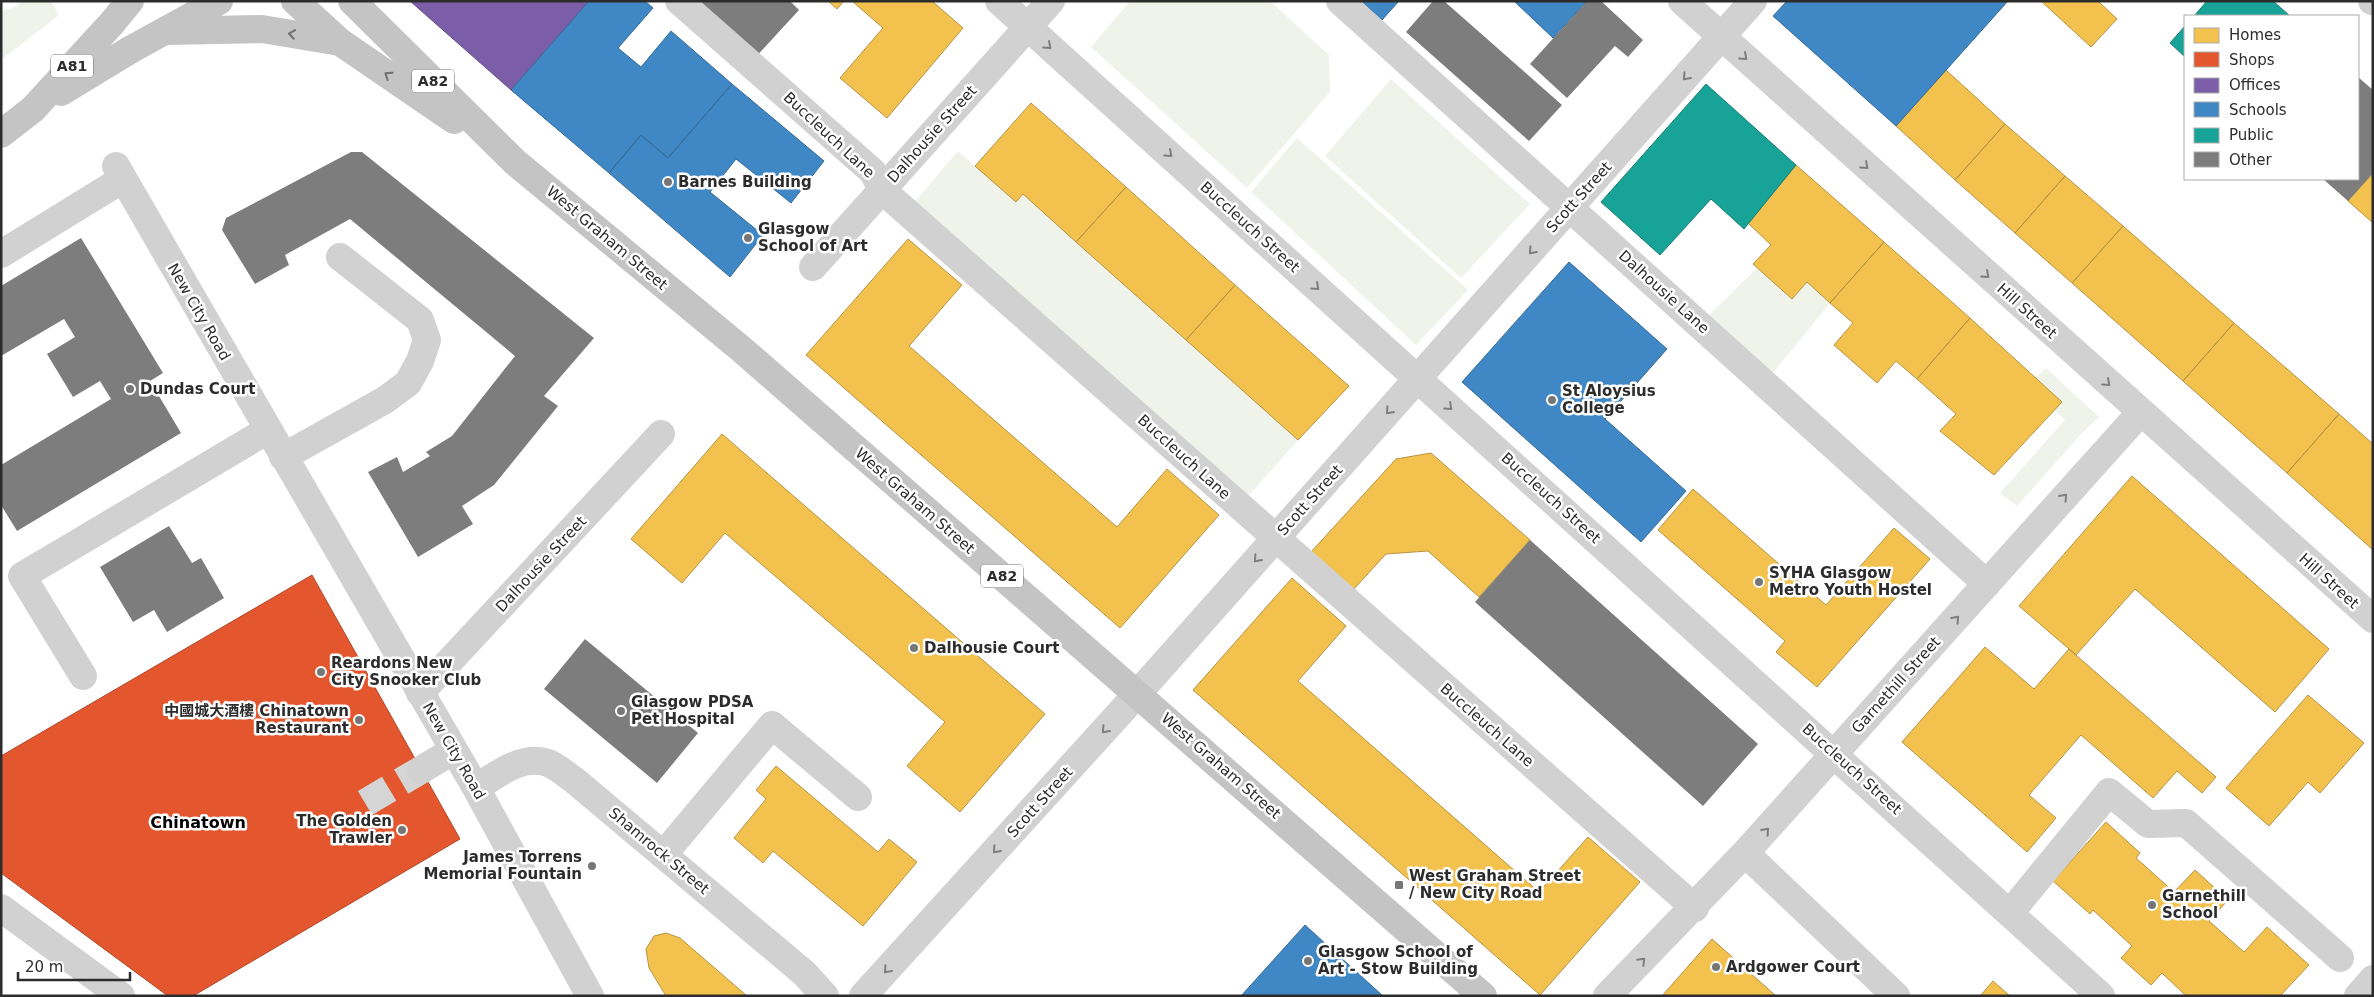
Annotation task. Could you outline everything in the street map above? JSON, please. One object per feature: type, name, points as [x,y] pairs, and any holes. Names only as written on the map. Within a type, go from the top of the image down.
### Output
[{"type":"main road","name":"A81","points":[[33,109],[130,1]]},
{"type":"main road","points":[[165,31],[196,1]]},
{"type":"main road","name":"A81","points":[[1,134],[33,109],[130,50],[219,1]]},
{"type":"main road","points":[[295,1],[340,42],[515,162]]},
{"type":"main road","name":"West Graham Street","points":[[352,1],[515,162],[740,348],[1483,996]]},
{"type":"main road","points":[[165,31],[262,29],[340,42]]},
{"type":"street","name":"Buccleuch Lane","points":[[678,1],[873,172],[882,190],[1695,908]]},
{"type":"street","name":"Buccleuch Street","points":[[999,1],[2101,996]]},
{"type":"street","name":"Dalhousie Street","points":[[813,266],[1051,1]]},
{"type":"street","name":"Dalhousie Lane","points":[[1340,1],[1987,584]]},
{"type":"street","name":"Hill Street","points":[[1682,1],[2373,620]]},
{"type":"street","name":"Scott Street","points":[[863,996],[1138,694],[1753,1]]},
{"type":"street","name":"New City Road","points":[[1,254],[120,173],[476,788],[590,996]]},
{"type":"street","points":[[283,457],[385,400],[408,383],[420,361],[427,340],[420,320],[340,257]]},
{"type":"street","name":"Garnethill Street","points":[[1607,996],[1695,908],[1746,853],[2140,413]]},
{"type":"street","points":[[83,676],[22,576],[268,430]]},
{"type":"street","name":"Dalhousie Street","points":[[420,693],[661,434]]},
{"type":"street","points":[[663,855],[772,725],[858,797]]},
{"type":"street","points":[[421,770],[454,750]]},
{"type":"street","name":"Shamrock Street","points":[[476,788],[509,768],[532,760],[549,763],[574,780],[804,973],[825,996]]},
{"type":"street","points":[[2010,912],[2108,792],[2148,824],[2186,824],[2340,958]]},
{"type":"street","points":[[1746,853],[1896,996]]},
{"type":"street","points":[[1,908],[121,996]]},
{"type":"street","points":[[2358,996],[2373,979]]},
{"type":"shaded area","points":[[20,1],[51,1],[59,15],[1,60],[1,11],[18,6]]},
{"type":"shaded area","points":[[1130,1],[1270,1],[1329,55],[1330,92],[1247,188],[1091,47]]},
{"type":"shaded area","points":[[1391,79],[1530,204],[1461,278],[1325,156]]},
{"type":"shaded area","points":[[1297,138],[1468,290],[1416,345],[1251,192]]},
{"type":"shaded area","points":[[958,151],[1016,202],[1023,194],[1298,440],[1244,501],[912,205]]},
{"type":"shaded area","points":[[1757,268],[1807,282],[1830,303],[1773,373],[1709,315]]},
{"type":"shaded area","points":[[2046,368],[2099,417],[2083,432],[2017,506],[2000,493],[2065,420],[2029,384]]},
{"type":"building: Homes","points":[[828,1],[844,1],[837,9]]},
{"type":"building: Homes","points":[[852,1],[932,1],[963,28],[887,118],[840,78],[883,28]]},
{"type":"building: Homes","points":[[2041,1],[2098,1],[2117,19],[2091,47]]},
{"type":"building: Homes","points":[[1946,70],[2005,124],[1955,180],[1896,126]]},
{"type":"building: Homes","points":[[1031,103],[1126,187],[1076,242],[1023,194],[1016,202],[975,166]]},
{"type":"building: Homes","points":[[2005,124],[2065,176],[2015,233],[1955,180]]},
{"type":"building: Homes","points":[[1796,165],[1884,242],[1830,303],[1807,282],[1792,299],[1753,264],[1771,245],[1748,223]]},
{"type":"building: Homes","points":[[2373,173],[2373,223],[2348,201]]},
{"type":"building: Homes","points":[[2065,176],[2123,226],[2072,283],[2015,233]]},
{"type":"building: Homes","points":[[1126,187],[1235,285],[1186,340],[1076,242]]},
{"type":"building: Homes","points":[[2123,226],[2234,323],[2183,381],[2072,283]]},
{"type":"building: Homes","points":[[908,239],[962,285],[909,346],[1117,527],[1167,469],[1219,515],[1120,628],[806,355]]},
{"type":"building: Homes","points":[[1884,242],[1970,318],[1917,379],[1896,361],[1877,383],[1834,345],[1853,323],[1830,303]]},
{"type":"building: Homes","points":[[1235,285],[1349,386],[1298,440],[1186,340]]},
{"type":"building: Homes","points":[[1970,318],[2062,402],[1994,475],[1940,431],[1956,414],[1917,379]]},
{"type":"building: Homes","points":[[2234,323],[2339,414],[2287,473],[2183,381]]},
{"type":"building: Homes","points":[[2339,414],[2373,444],[2373,550],[2287,473]]},
{"type":"building: Homes","name":"Dalhousie Court","points":[[722,434],[1045,714],[960,812],[907,766],[945,722],[725,533],[682,583],[631,539]]},
{"type":"building: Homes","points":[[1431,453],[1530,540],[1479,597],[1428,551],[1386,554],[1353,590],[1311,552],[1396,459]]},
{"type":"building: Homes","points":[[2132,476],[2329,649],[2275,712],[2135,589],[2076,655],[2019,606]]},
{"type":"building: Homes","name":"SYHA Glasgow Metro Youth Hostel","points":[[1693,489],[1826,605],[1894,528],[1930,559],[1817,687],[1776,652],[1785,641],[1658,530]]},
{"type":"building: Homes","points":[[1292,578],[1346,626],[1298,681],[1539,892],[1588,837],[1640,882],[1540,995],[1193,690]]},
{"type":"building: Homes","points":[[1985,647],[2034,689],[2069,649],[2216,777],[2202,793],[2177,771],[2153,798],[2081,735],[2029,795],[2056,818],[2027,852],[1902,742]]},
{"type":"building: Homes","points":[[2308,695],[2364,743],[2320,793],[2308,782],[2269,826],[2226,788]]},
{"type":"building: Homes","points":[[776,766],[878,852],[889,839],[917,862],[863,926],[773,851],[763,863],[734,838],[766,799],[756,790]]},
{"type":"building: Homes","name":"Garnethill School","points":[[2106,822],[2140,853],[2136,858],[2174,892],[2195,870],[2228,900],[2209,921],[2244,952],[2267,927],[2309,965],[2280,996],[2186,996],[2162,973],[2151,985],[2121,958],[2132,946],[2093,910],[2090,914],[2053,881]]},
{"type":"building: Homes","points":[[666,933],[680,938],[747,996],[666,996],[649,968],[646,949],[654,936]]},
{"type":"building: Homes","name":"Ardgower Court","points":[[1712,939],[1776,996],[1662,996]]},
{"type":"building: Homes","points":[[1993,981],[2010,996],[1980,996]]},
{"type":"building: Shops","points":[[312,575],[460,839],[193,996],[168,996],[1,873],[1,756]]},
{"type":"building: Offices","points":[[410,1],[589,1],[511,90]]},
{"type":"building: Schools","points":[[589,1],[645,1],[653,8],[618,48],[641,67],[671,31],[732,84],[668,158],[641,135],[609,173],[511,90]]},
{"type":"building: Schools","points":[[1361,1],[1399,1],[1382,20]]},
{"type":"building: Schools","points":[[1514,1],[1587,1],[1553,38]]},
{"type":"building: Schools","points":[[1787,1],[2008,1],[1896,126],[1773,16]]},
{"type":"building: Schools","name":"Barnes Building","points":[[732,84],[824,161],[791,203],[736,159],[710,192],[763,235],[730,277],[609,173],[641,135],[668,158]]},
{"type":"building: Schools","name":"St Aloysius College","points":[[1569,262],[1667,349],[1605,419],[1686,491],[1641,542],[1462,382]]},
{"type":"building: Schools","name":"Glasgow School of Art - Stow Building","points":[[1305,925],[1383,996],[1241,996]]},
{"type":"building: Public","points":[[2207,1],[2273,1],[2289,15],[2195,15]]},
{"type":"building: Public","points":[[2184,27],[2184,56],[2170,43]]},
{"type":"building: Public","points":[[1706,84],[1796,165],[1744,229],[1711,199],[1660,255],[1601,202]]},
{"type":"building: Other","points":[[689,1],[790,1],[799,10],[754,59]]},
{"type":"building: Other","points":[[1433,1],[1444,1],[1562,105],[1529,141],[1406,32]]},
{"type":"building: Other","points":[[1587,1],[1601,1],[1643,40],[1628,57],[1615,46],[1567,98],[1530,64]]},
{"type":"building: Other","points":[[2359,78],[2373,90],[2373,173],[2348,201],[2324,180],[2359,180]]},
{"type":"building: Other","points":[[351,152],[362,152],[594,338],[544,396],[558,406],[494,485],[462,506],[473,524],[418,557],[368,472],[397,457],[403,472],[430,456],[426,452],[452,436],[515,356],[350,219],[285,255],[289,265],[255,284],[222,230],[226,218]]},
{"type":"building: Other","name":"Dundas Court","points":[[81,238],[163,373],[150,381],[181,433],[17,531],[1,505],[1,465],[111,399],[100,381],[73,397],[47,354],[75,337],[64,319],[1,356],[1,286]]},
{"type":"building: Other","points":[[169,526],[192,563],[201,558],[224,598],[167,632],[154,610],[133,622],[100,567]]},
{"type":"building: Other","points":[[1530,540],[1758,744],[1703,806],[1475,602]]},
{"type":"building: Other","name":"Glasgow PDSA Pet Hospital","points":[[585,639],[698,733],[657,783],[544,689]]},
{"type":"tunnel","points":[[365,803],[421,770]]},
{"type":"place","name":"Barnes Building","points":[[668,182]]},
{"type":"place","name":"Glasgow School of Art","points":[[748,238]]},
{"type":"place","name":"Dundas Court","points":[[130,389]]},
{"type":"place","name":"St Aloysius College","points":[[1552,400]]},
{"type":"place","name":"SYHA Glasgow Metro Youth Hostel","points":[[1759,582]]},
{"type":"place","name":"Dalhousie Court","points":[[914,648]]},
{"type":"place","name":"Reardons New City Snooker Club","points":[[321,672]]},
{"type":"place","name":"Glasgow PDSA Pet Hospital","points":[[621,711]]},
{"type":"place","name":"中國城大酒樓 Chinatown Restaurant","points":[[359,720]]},
{"type":"place","name":"The Golden Trawler","points":[[402,830]]},
{"type":"place","name":"James Torrens Memorial Fountain","points":[[592,866]]},
{"type":"place","name":"West Graham Street / New City Road","points":[[1399,885]]},
{"type":"place","name":"Garnethill School","points":[[2152,905]]},
{"type":"place","name":"Glasgow School of Art - Stow Building","points":[[1308,961]]},
{"type":"place","name":"Ardgower Court","points":[[1716,967]]},
{"type":"district","name":"Chinatown","points":[[198,822]]}]
